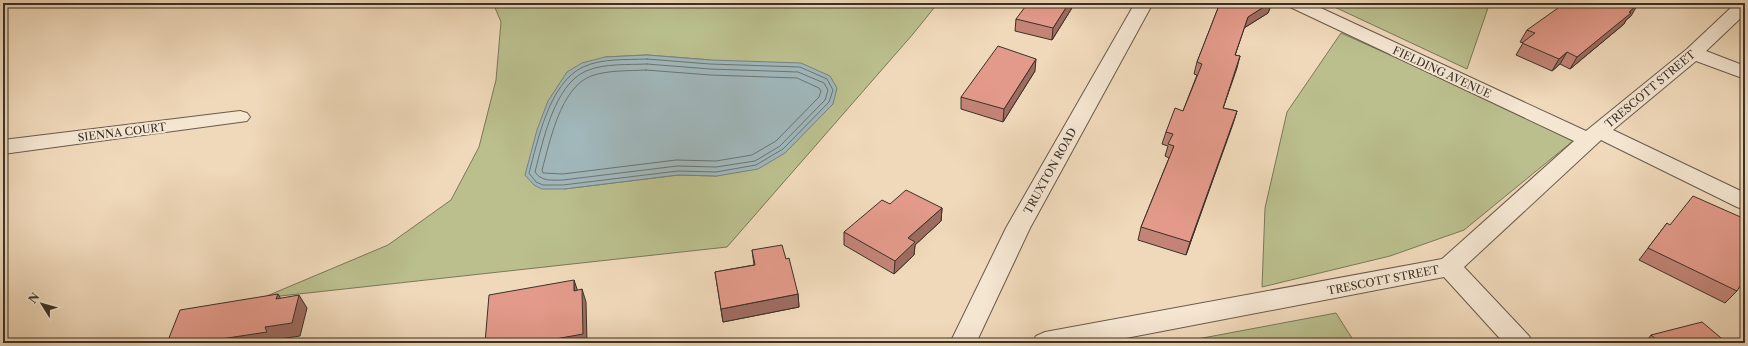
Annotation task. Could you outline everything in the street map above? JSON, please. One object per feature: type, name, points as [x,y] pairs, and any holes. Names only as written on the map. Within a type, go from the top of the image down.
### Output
[{"type":"street","name":"TRUXTON ROAD","points":[[963,343],[1018,228],[1144,3]]},
{"type":"street","name":"FIELDING AVENUE","points":[[1296,3],[1593,136],[1745,202]]},
{"type":"street","name":"TRESCOTT STREET","points":[[1045,343],[1088,339],[1449,268],[1593,136],[1694,53],[1745,4]]},
{"type":"street","points":[[1694,53],[1745,73]]},
{"type":"street","name":"SIENNA COURT","points":[[3,147],[240,117]]},
{"type":"street","points":[[1449,268],[1520,343]]},
{"type":"green space","points":[[493,3],[938,3],[913,34],[727,247],[262,298],[388,245],[451,200],[479,147],[496,80],[501,22]],"holes":[[[647,55],[711,60],[717,176],[678,175],[564,189],[605,57]]]},
{"type":"green space","points":[[1326,3],[1489,3],[1489,5],[1467,69]]},
{"type":"green space","points":[[1341,33],[1571,136],[1573,141],[1464,230],[1390,256],[1262,287],[1265,208],[1287,112]]},
{"type":"green space","points":[[1336,313],[1355,343],[1189,343],[1192,340]]},
{"type":"water","points":[[647,55],[711,60],[801,63],[830,76],[837,88],[833,104],[785,153],[758,169],[717,176],[678,175],[564,189],[542,189],[534,185],[525,175],[537,130],[548,101],[567,72],[582,63],[605,57]]},
{"type":"building","points":[[1028,3],[1069,3],[1053,28],[1016,19]]},
{"type":"building","points":[[1220,3],[1270,3],[1248,17],[1235,55],[1240,56],[1223,108],[1237,111],[1190,242],[1141,227],[1174,146],[1168,144],[1173,134],[1166,132],[1175,108],[1183,111],[1202,64],[1197,62]]},
{"type":"building","points":[[1565,3],[1638,4],[1629,12],[1631,13],[1577,57],[1567,52],[1559,59],[1522,43],[1535,33],[1527,30]]},
{"type":"building","points":[[998,46],[1036,59],[1004,109],[961,97]]},
{"type":"building","points":[[906,190],[942,208],[908,238],[915,242],[895,261],[844,232],[882,200],[890,204]]},
{"type":"building","points":[[1693,196],[1745,219],[1745,278],[1737,291],[1648,248],[1667,223],[1670,225]]},
{"type":"building","points":[[782,245],[786,259],[789,258],[798,294],[721,309],[715,272],[755,265],[752,250]]},
{"type":"building","points":[[574,280],[574,291],[582,289],[583,334],[533,343],[485,343],[489,295]]},
{"type":"building","points":[[278,294],[276,299],[299,295],[292,323],[265,327],[267,332],[221,339],[220,343],[167,343],[180,310]]},
{"type":"building","points":[[1702,322],[1727,343],[1660,343],[1651,335]]}]
